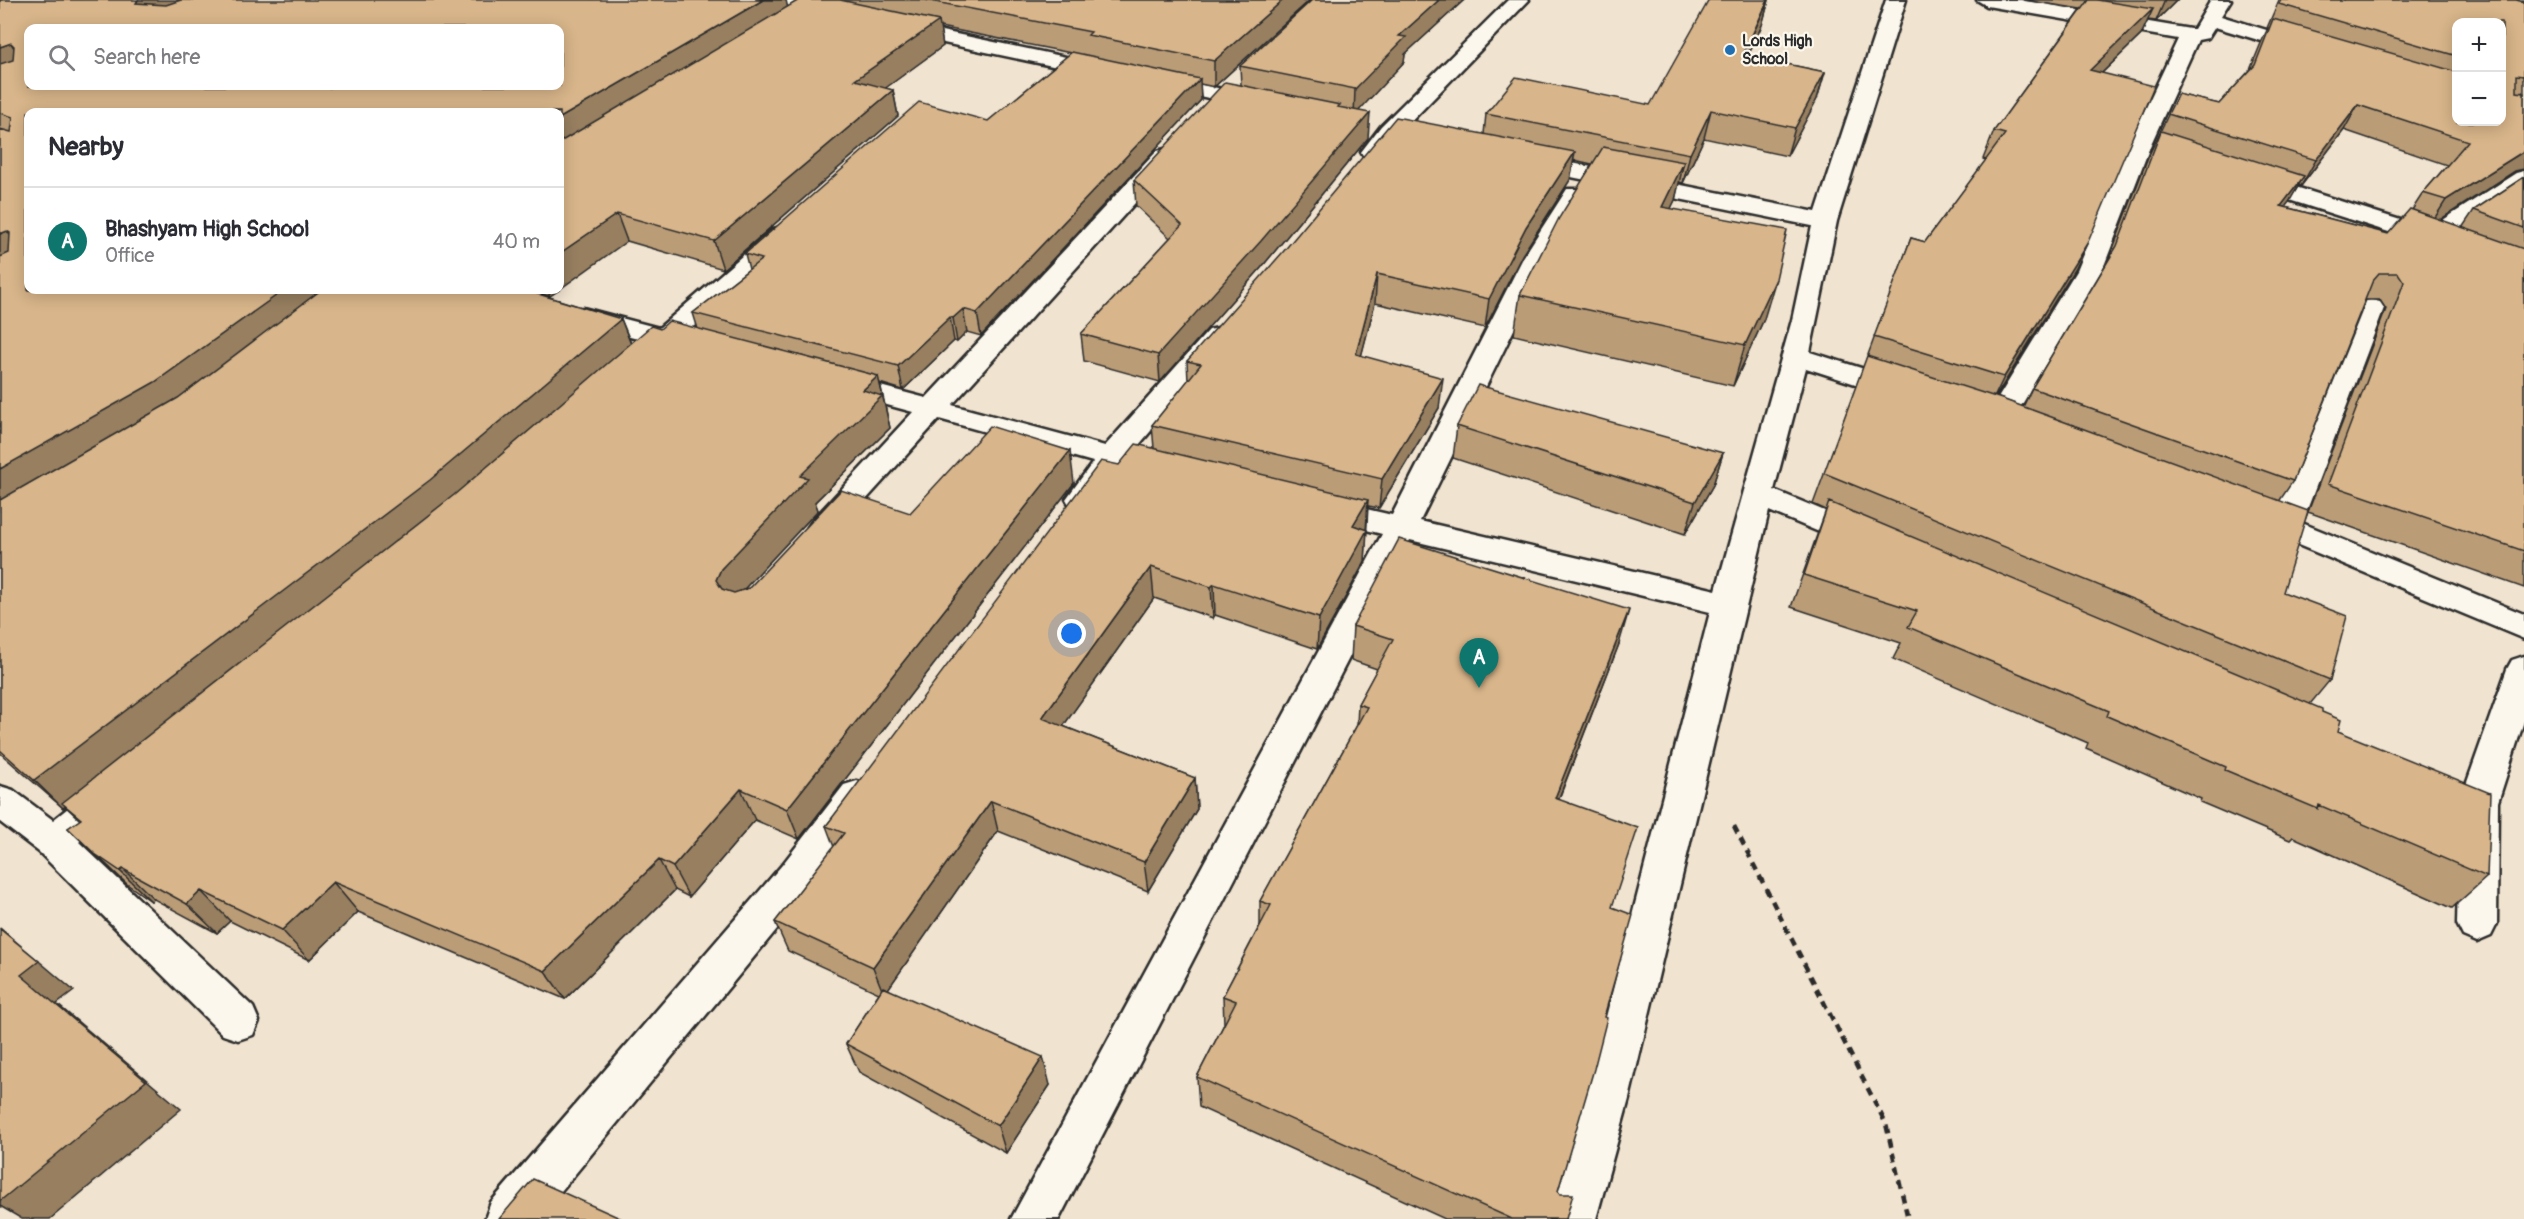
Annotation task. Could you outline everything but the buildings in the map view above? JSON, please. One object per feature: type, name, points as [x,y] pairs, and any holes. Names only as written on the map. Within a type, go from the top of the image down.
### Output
[{"type":"street","points":[[767,0],[822,4],[861,19]]},
{"type":"street","points":[[1353,176],[1390,131],[1518,0]]},
{"type":"street","points":[[1573,1219],[1607,1099],[1728,605],[1795,356],[1825,221],[1896,0]]},
{"type":"street","points":[[1987,0],[2190,35],[2201,34],[2216,10],[2322,53]]},
{"type":"street","points":[[788,26],[822,4]]},
{"type":"street","points":[[883,24],[1135,78],[1213,103],[1277,107]]},
{"type":"street","points":[[1997,421],[2089,271],[2151,148],[2190,35]]},
{"type":"street","points":[[1213,103],[1247,71]]},
{"type":"street","points":[[804,548],[1181,138]]},
{"type":"street","points":[[1506,156],[1825,221]]},
{"type":"street","points":[[2230,173],[2432,238],[2524,273]]},
{"type":"street","points":[[1035,1219],[1401,528],[1537,256],[1588,174]]},
{"type":"street","points":[[2432,238],[2524,178]]},
{"type":"street","points":[[628,370],[805,213]]},
{"type":"street","points":[[554,308],[709,350]]},
{"type":"street","points":[[2284,527],[2371,308]]},
{"type":"street","points":[[1061,524],[1112,458],[1234,318]]},
{"type":"street","points":[[1795,356],[1930,399]]},
{"type":"street","points":[[810,376],[1158,469]]},
{"type":"street","points":[[1758,495],[1889,550]]},
{"type":"street","points":[[1297,502],[1728,605]]},
{"type":"street","points":[[2229,507],[2284,527],[2524,627]]},
{"type":"street","points":[[2477,924],[2463,795],[2524,669]]},
{"type":"street","points":[[508,1219],[796,878],[874,772]]},
{"type":"street","points":[[53,841],[136,775]]},
{"type":"street","points":[[0,801],[53,841],[238,1022]]},
{"type":"path","points":[[1694,748],[1886,1124],[1908,1219]]},
{"type":"place","name":"Lords High School","points":[[1730,50]]},
{"type":"place","name":"Bhashyam High School","points":[[1479,688]]}]
